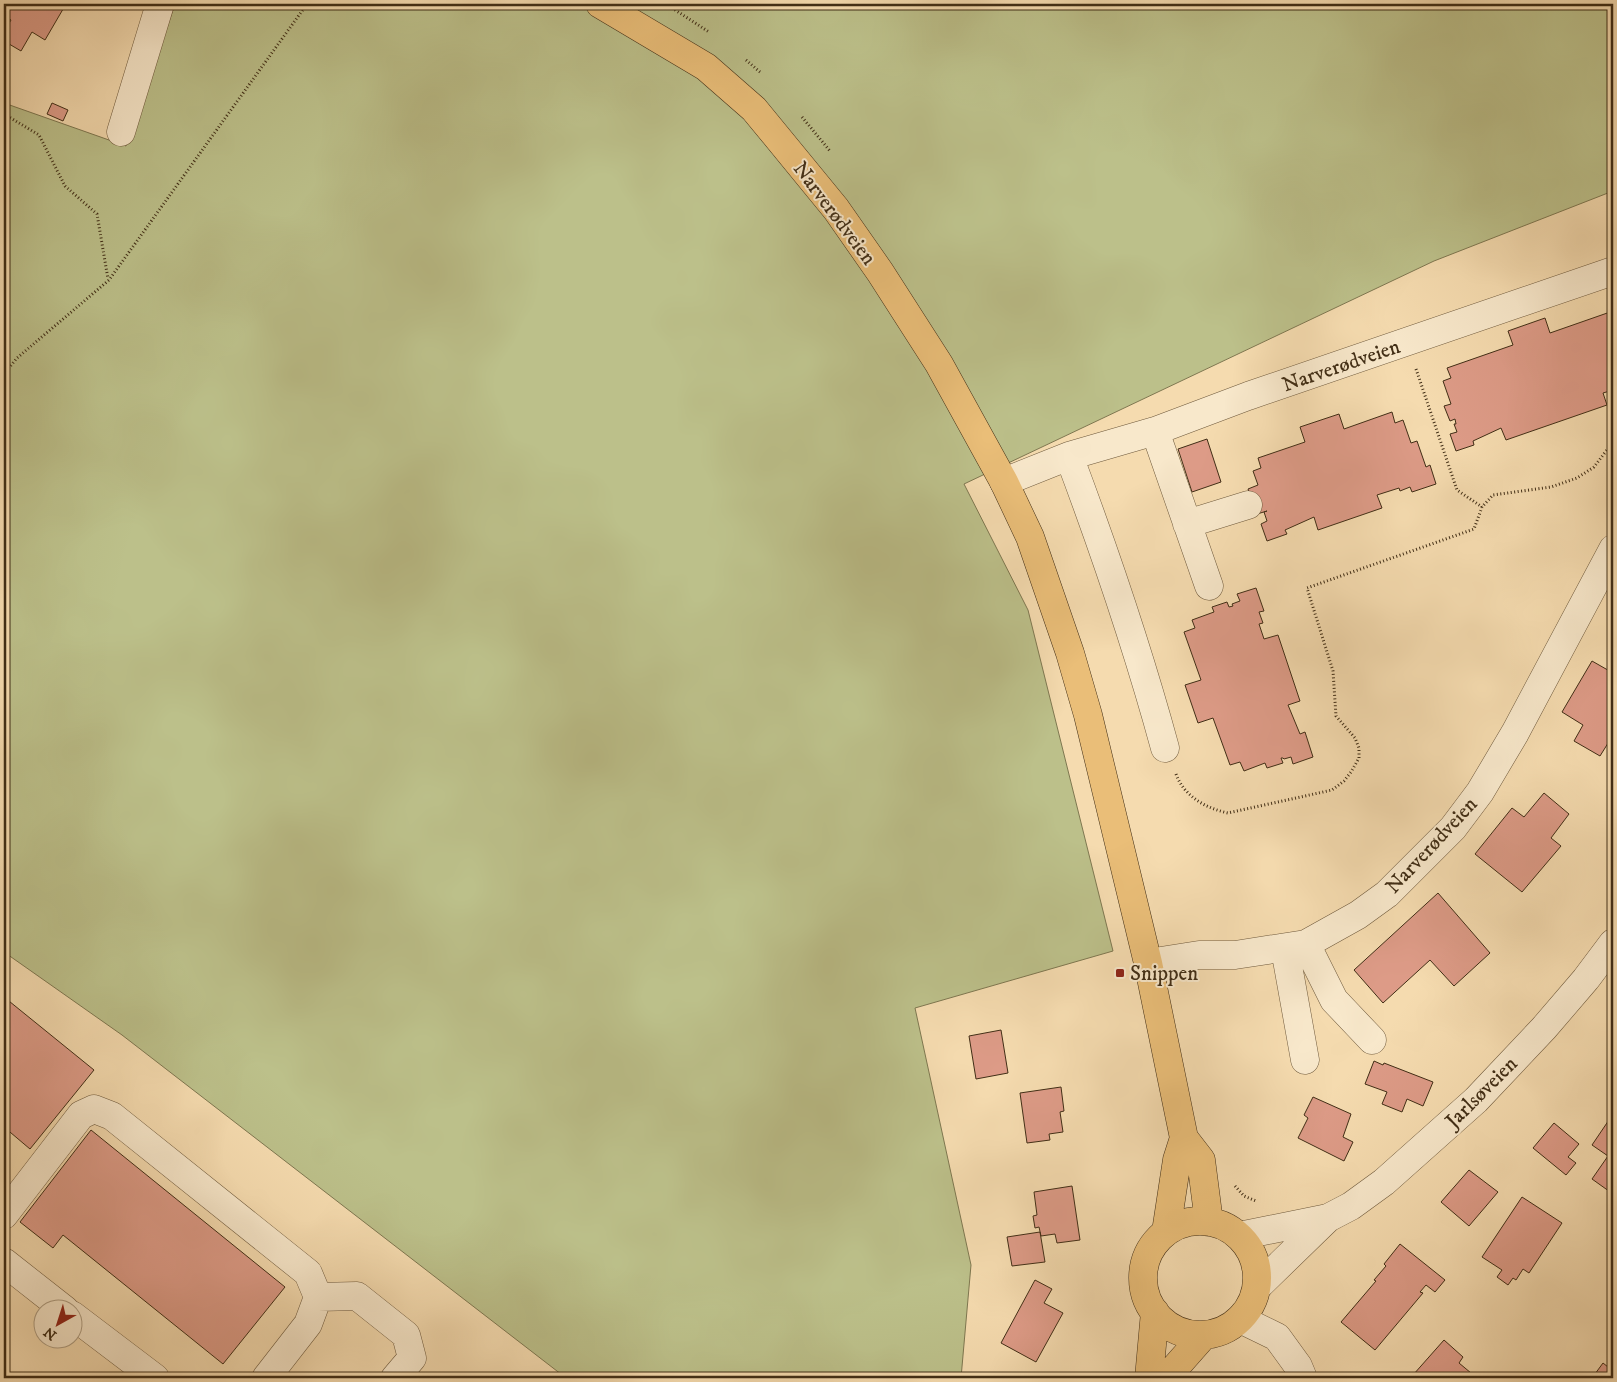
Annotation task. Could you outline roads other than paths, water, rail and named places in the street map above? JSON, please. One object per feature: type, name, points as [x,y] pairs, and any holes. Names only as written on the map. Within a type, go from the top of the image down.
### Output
[{"type":"main road","name":"Narverødveien","points":[[600,4],[706,67],[754,109],[836,209],[880,272],[938,364],[1004,482],[1030,537],[1070,653],[1148,963],[1184,1138],[1201,1160],[1209,1222]]},
{"type":"main road","name":"Narverødveien","points":[[1166,1232],[1177,1160],[1184,1138]]},
{"type":"main road","name":"Narverødveien","points":[[1239,1236],[1225,1227],[1209,1222],[1187,1222],[1166,1232],[1154,1244],[1146,1261],[1143,1278],[1146,1296],[1154,1312],[1168,1325],[1185,1333],[1204,1335],[1223,1330],[1240,1319],[1251,1304],[1257,1287]]},
{"type":"main road","points":[[1239,1236],[1250,1251],[1256,1269],[1257,1287]]},
{"type":"main road","name":"Narverødveien","points":[[1149,1378],[1154,1312]]},
{"type":"main road","name":"Narverødveien","points":[[1166,1378],[1204,1335]]},
{"type":"street","points":[[122,132],[160,4]]},
{"type":"street","name":"Narverødveien","points":[[1004,482],[1068,456],[1155,431],[1258,393],[1407,343],[1613,270]]},
{"type":"street","points":[[1155,431],[1209,586]]},
{"type":"street","points":[[1068,456],[1100,539],[1144,672],[1165,748]]},
{"type":"street","points":[[1187,524],[1248,505]]},
{"type":"street","name":"Narverødveien","points":[[1148,963],[1199,954],[1235,955],[1296,946],[1350,920],[1387,894],[1453,828],[1480,792],[1515,733],[1613,549]]},
{"type":"street","name":"Jarlsøveien","points":[[1239,1236],[1328,1218],[1351,1206],[1384,1182],[1476,1100],[1544,1028],[1586,979],[1613,943]]},
{"type":"street","points":[[1296,946],[1334,1000],[1372,1040]]},
{"type":"street","points":[[1296,946],[1305,1060]]},
{"type":"street","points":[[4,1215],[80,1115],[94,1109],[112,1116],[308,1273],[318,1297],[308,1324],[266,1378]]},
{"type":"street","name":"Jarlsøveien","points":[[1257,1287],[1328,1218]]},
{"type":"street","points":[[4,1262],[53,1300]]},
{"type":"street","points":[[318,1297],[357,1296],[406,1335],[412,1358],[394,1378]]},
{"type":"street","points":[[1240,1319],[1277,1337],[1298,1366],[1303,1378]]},
{"type":"street","points":[[82,1323],[155,1378]]},
{"type":"place","name":"Snippen","points":[[1120,973]]}]
